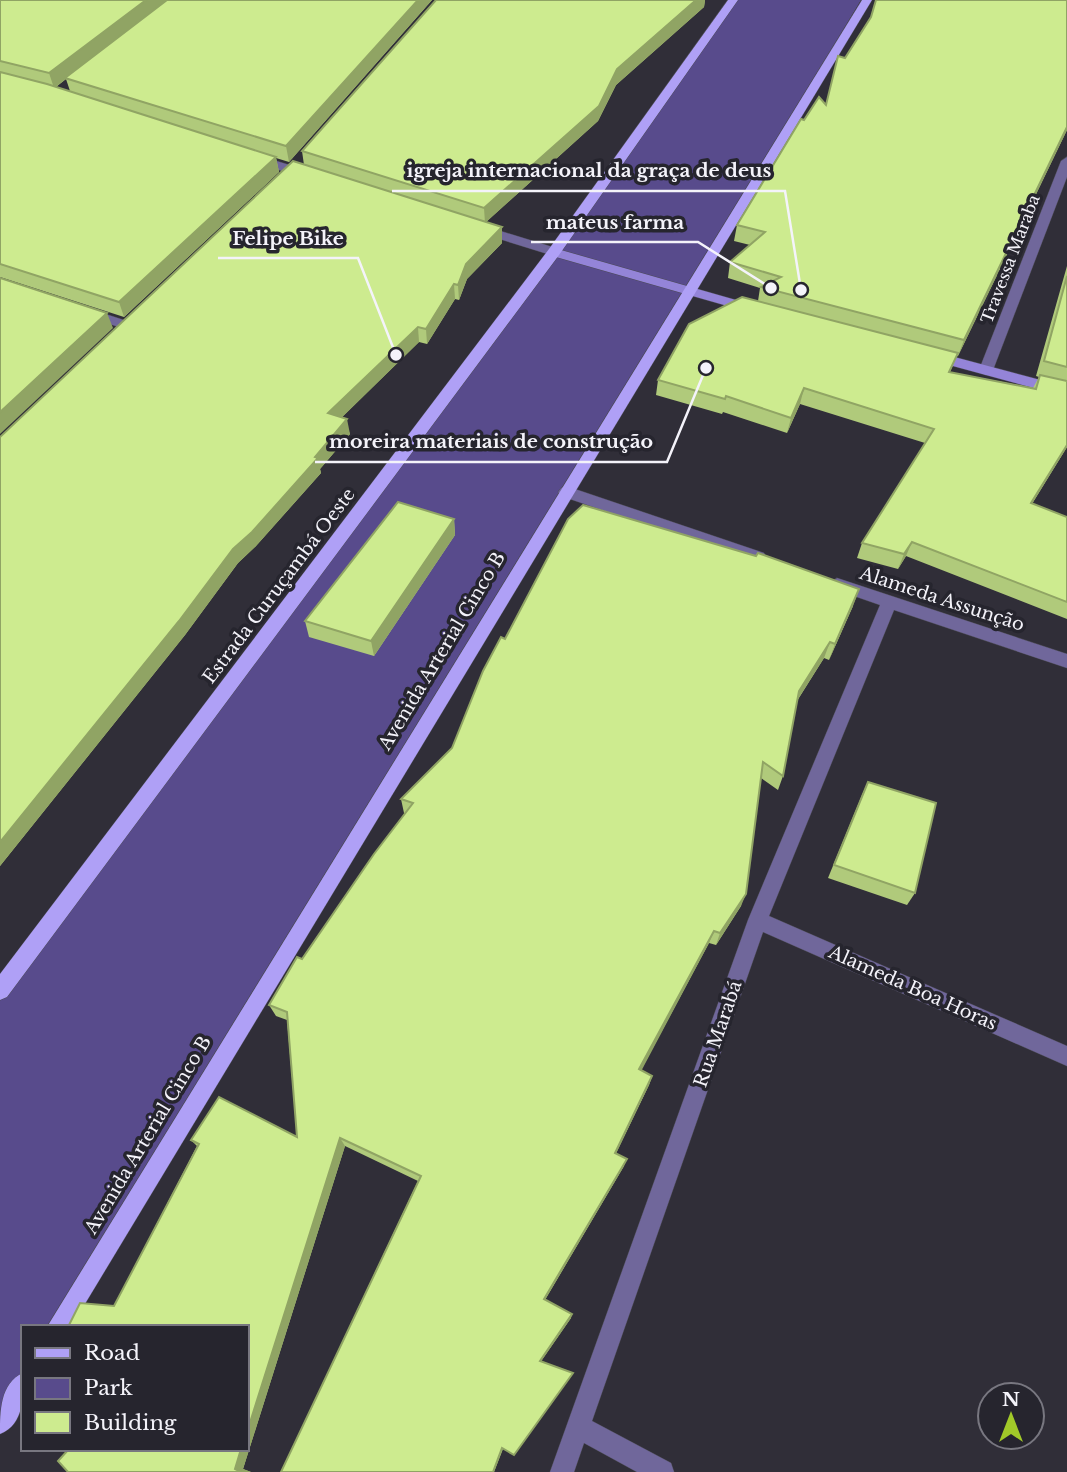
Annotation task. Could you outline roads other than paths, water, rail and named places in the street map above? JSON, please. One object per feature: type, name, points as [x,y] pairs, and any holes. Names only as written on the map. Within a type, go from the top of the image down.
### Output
[{"type":"main road","name":"Estrada Curuçambá Oeste","points":[[0,990],[554,252],[733,0]]},
{"type":"main road","name":"Avenida Arterial Cinco B","points":[[59,1325],[867,0]]},
{"type":"main road","points":[[554,252],[766,312]]},
{"type":"main road","points":[[921,353],[1067,392]]},
{"type":"main road","points":[[0,1422],[21,1388]]},
{"type":"street","points":[[240,153],[318,178]]},
{"type":"street","name":"Travessa Maraba","points":[[986,370],[1067,160]]},
{"type":"street","points":[[462,223],[554,252]]},
{"type":"street","points":[[77,309],[128,326]]},
{"type":"street","points":[[566,492],[772,562]]},
{"type":"street","name":"Alameda Assunção","points":[[824,580],[1067,661]]},
{"type":"street","name":"Rua Marabá","points":[[562,1472],[580,1428],[758,920],[889,602]]},
{"type":"street","name":"Alameda Boa Horas","points":[[758,920],[1067,1056]]},
{"type":"street","points":[[580,1428],[662,1472]]},
{"type":"place","name":"mateus farma","points":[[771,288]]},
{"type":"place","name":"igreja internacional da graça de deus","points":[[801,290]]},
{"type":"place","name":"Felipe Bike","points":[[396,355]]},
{"type":"place","name":"moreira materiais de construção","points":[[706,368]]}]
